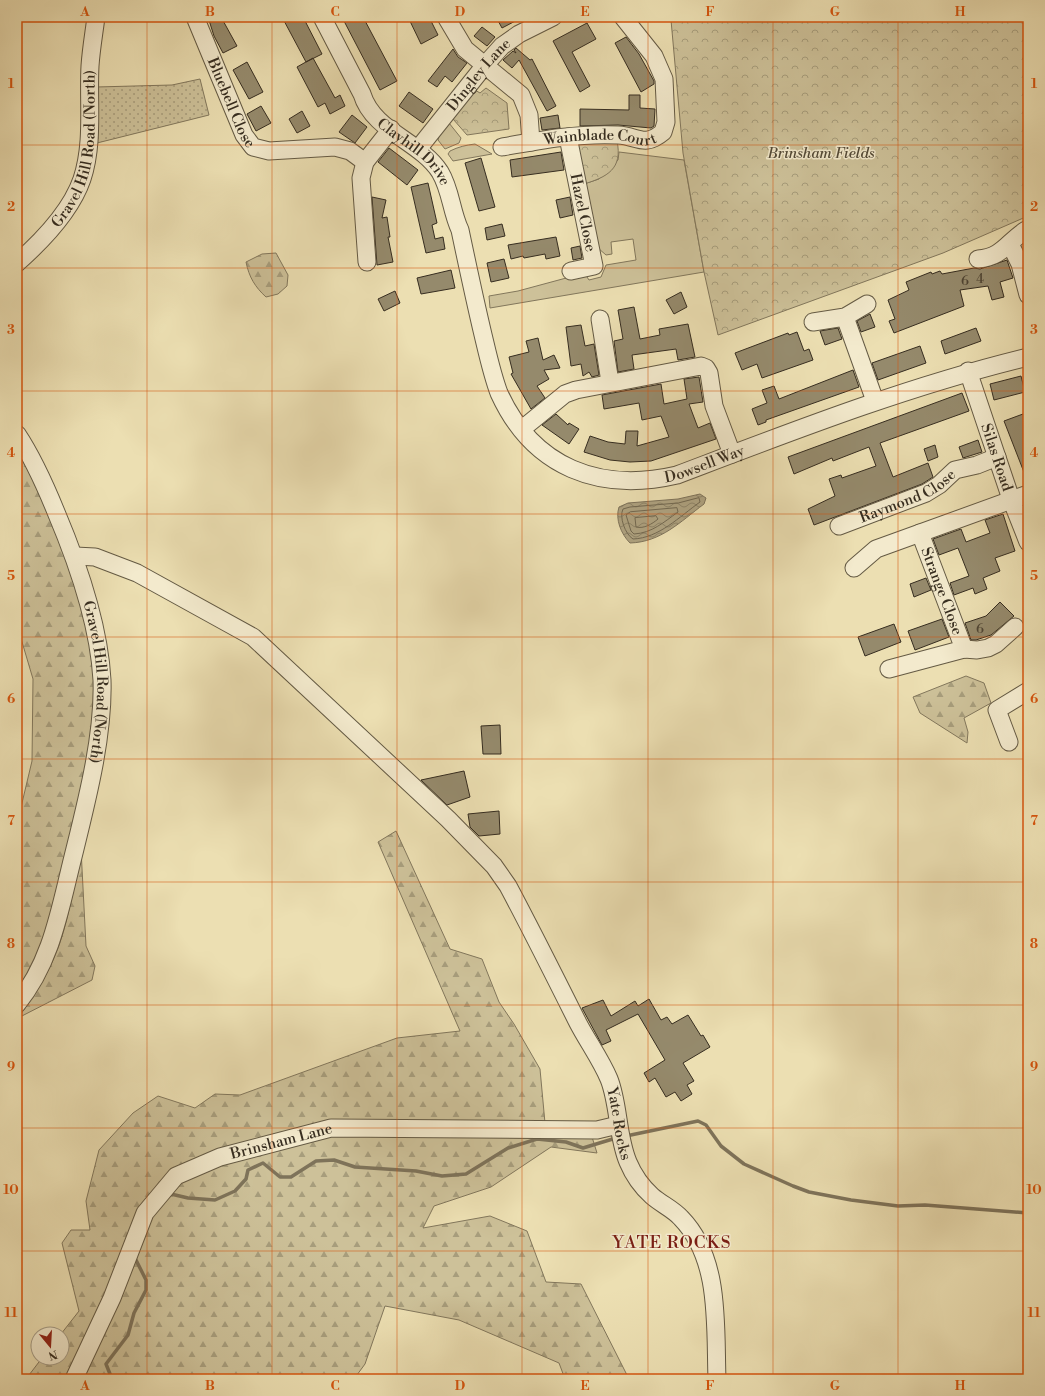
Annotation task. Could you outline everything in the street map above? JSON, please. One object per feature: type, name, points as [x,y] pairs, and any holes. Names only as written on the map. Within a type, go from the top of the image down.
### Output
[{"type":"street","name":"Gravel Hill Road (North)","points":[[17,262],[38,242],[67,208],[82,180],[88,147],[90,65],[96,17]]},
{"type":"street","name":"Bluebell Close","points":[[194,17],[244,135],[254,147],[269,151],[335,147],[350,151],[364,162]]},
{"type":"street","name":"Clayhill Drive","points":[[322,17],[362,94],[366,106],[373,115],[418,149],[440,172],[448,189],[460,230],[475,300]]},
{"type":"street","points":[[446,17],[465,48],[521,95],[529,115],[531,142]]},
{"type":"street","name":"Wainblade Court","points":[[502,147],[589,134],[620,135],[649,141],[663,132],[666,122],[664,79],[654,56],[623,17]]},
{"type":"street","name":"Dingley Lane","points":[[418,149],[502,46],[542,19]]},
{"type":"street","points":[[367,262],[361,192],[361,178],[364,162],[392,129]]},
{"type":"street","name":"Hazel Close","points":[[568,137],[594,266],[571,271]]},
{"type":"street","points":[[978,259],[991,258],[1026,230]]},
{"type":"street","points":[[1010,244],[1020,264],[1028,295]]},
{"type":"street","name":"Dowsell Way","points":[[475,300],[489,362],[499,392],[509,411],[522,429],[543,452],[559,464],[580,473],[616,481],[656,480],[677,475],[875,402],[968,371],[1028,357]]},
{"type":"street","points":[[813,322],[845,317],[868,304]]},
{"type":"street","points":[[845,317],[875,402]]},
{"type":"street","points":[[600,319],[610,382]]},
{"type":"street","points":[[522,429],[565,394],[576,390],[610,382],[701,366],[706,368],[709,373],[714,406],[732,454]]},
{"type":"street","name":"Silas Road","points":[[968,371],[1011,499],[1028,542]]},
{"type":"street","name":"Gravel Hill Road (North)","points":[[17,434],[27,449],[50,497],[75,556],[98,647],[102,680],[100,716],[88,795],[55,933],[36,977],[17,1004]]},
{"type":"street","name":"Raymond Close","points":[[839,526],[926,493],[939,485],[955,470],[977,465],[997,457]]},
{"type":"street","name":"Strange Close","points":[[854,568],[876,549],[1028,494]]},
{"type":"street","name":"Strange Close","points":[[920,533],[964,649]]},
{"type":"street","name":"Yate Rocks","points":[[75,556],[95,557],[137,573],[253,637],[448,819],[494,866],[508,886],[609,1080],[618,1126],[628,1162],[638,1180],[652,1195],[680,1216],[690,1227],[701,1245],[708,1265],[712,1286],[717,1379]]},
{"type":"street","name":"Strange Close","points":[[889,668],[964,649],[977,650],[988,648],[996,644],[1015,627]]},
{"type":"street","points":[[1009,742],[997,710],[1028,690]]},
{"type":"street","name":"Brinsham Lane","points":[[74,1379],[112,1298],[145,1213],[176,1176],[220,1157],[331,1128],[597,1130],[618,1126]]},
{"type":"green space","name":"Brinsham Fields","points":[[680,17],[1028,17],[1028,216],[943,253],[718,335],[704,272],[683,153],[671,20]]},
{"type":"green space","points":[[200,79],[209,115],[97,143],[96,87],[172,85]]},
{"type":"green space","points":[[486,88],[507,103],[509,129],[467,135],[453,119],[475,90],[480,93]]},
{"type":"green space","points":[[449,123],[461,138],[459,143],[445,149],[438,140],[439,136]]},
{"type":"green space","points":[[617,141],[618,159],[615,165],[606,175],[584,184],[577,148],[579,143]]},
{"type":"green space","points":[[475,144],[492,154],[453,161],[448,154],[456,148]]},
{"type":"green space","points":[[619,152],[684,160],[704,272],[490,308],[489,296],[518,291],[581,274],[585,274],[589,280],[601,277],[606,265],[636,260],[633,239],[611,242],[612,254],[606,255],[598,248],[584,184],[599,179],[618,160]]},
{"type":"green space","points":[[276,253],[288,275],[287,286],[278,294],[266,297],[253,281],[246,262],[262,254]]},
{"type":"green space","points":[[17,445],[68,558],[93,648],[95,713],[82,794],[49,939],[17,991],[17,824],[32,761],[33,679],[17,625]]},
{"type":"green space","points":[[966,676],[984,683],[991,703],[964,718],[968,732],[967,743],[920,713],[913,697]]},
{"type":"green space","points":[[396,831],[450,949],[482,959],[499,1002],[514,1024],[540,1069],[546,1134],[592,1137],[597,1153],[551,1147],[491,1187],[434,1206],[423,1228],[490,1216],[527,1231],[546,1282],[581,1284],[629,1379],[565,1379],[559,1363],[459,1320],[385,1306],[365,1364],[354,1379],[26,1379],[36,1366],[70,1366],[70,1326],[67,1326],[79,1311],[62,1243],[71,1230],[90,1230],[86,1201],[99,1150],[133,1113],[158,1096],[195,1108],[215,1094],[240,1095],[397,1038],[460,1031],[378,842]]},
{"type":"green space","points":[[81,849],[86,946],[95,966],[92,980],[18,1018],[33,997],[59,946],[70,905]]},
{"type":"water","points":[[700,494],[706,498],[704,504],[670,530],[661,535],[641,542],[630,543],[624,535],[618,521],[619,507],[628,503],[678,499]]},
{"type":"building","points":[[208,17],[221,17],[237,46],[223,53],[214,36]]},
{"type":"building","points":[[282,17],[303,17],[322,54],[306,62]]},
{"type":"building","points":[[351,17],[363,17],[397,81],[380,90],[344,21]]},
{"type":"building","points":[[408,17],[429,17],[438,35],[421,44]]},
{"type":"building","points":[[496,17],[523,17],[502,28]]},
{"type":"building","points":[[587,23],[596,39],[572,52],[590,86],[580,92],[553,41]]},
{"type":"building","points":[[482,27],[495,37],[487,46],[474,36]]},
{"type":"building","points":[[626,37],[639,54],[654,81],[654,84],[641,92],[615,43]]},
{"type":"building","points":[[516,48],[530,60],[532,59],[556,106],[547,111],[519,60],[512,68],[503,60],[513,51],[516,53],[514,50]]},
{"type":"building","points":[[453,49],[458,57],[467,63],[452,82],[445,76],[437,87],[428,81]]},
{"type":"building","points":[[313,58],[335,98],[340,95],[345,106],[330,114],[325,103],[318,107],[297,67]]},
{"type":"building","points":[[247,62],[263,92],[249,99],[233,70]]},
{"type":"building","points":[[409,92],[433,109],[423,123],[399,106]]},
{"type":"building","points":[[629,95],[640,95],[640,108],[655,109],[654,126],[651,128],[618,125],[580,126],[580,109],[629,110]]},
{"type":"building","points":[[261,106],[271,123],[256,131],[247,114]]},
{"type":"building","points":[[302,111],[310,126],[297,133],[289,119]]},
{"type":"building","points":[[352,115],[367,127],[355,143],[339,132]]},
{"type":"building","points":[[558,115],[560,128],[542,130],[540,118]]},
{"type":"building","points":[[389,148],[418,170],[407,185],[378,162]]},
{"type":"building","points":[[561,152],[564,170],[512,177],[510,160]]},
{"type":"building","points":[[481,158],[495,207],[479,211],[465,163]]},
{"type":"building","points":[[428,183],[437,223],[432,225],[435,239],[443,237],[445,249],[426,253],[411,187]]},
{"type":"building","points":[[372,197],[386,200],[382,218],[387,217],[390,237],[388,237],[393,262],[377,265]]},
{"type":"building","points":[[570,197],[573,215],[560,218],[556,200]]},
{"type":"building","points":[[502,224],[505,236],[487,240],[485,228]]},
{"type":"building","points":[[556,237],[560,256],[546,259],[545,254],[524,258],[523,256],[511,259],[508,245]]},
{"type":"building","points":[[580,246],[582,258],[573,260],[571,248]]},
{"type":"building","points":[[504,259],[509,278],[491,282],[487,263]]},
{"type":"building","points":[[1007,260],[1013,278],[1000,282],[1004,297],[992,300],[988,286],[960,290],[964,306],[894,333],[889,321],[895,319],[888,300],[909,290],[906,282],[931,272],[932,274],[940,271],[942,274],[974,268],[980,269]]},
{"type":"building","points":[[451,270],[455,288],[421,294],[417,278]]},
{"type":"building","points":[[395,291],[400,303],[384,311],[378,299]]},
{"type":"building","points":[[681,292],[687,307],[674,314],[666,300]]},
{"type":"building","points":[[634,307],[640,339],[660,335],[659,329],[688,324],[695,357],[678,360],[676,349],[632,355],[634,369],[618,372],[614,341],[623,339],[618,310]]},
{"type":"building","points":[[870,314],[875,327],[861,332],[857,321]]},
{"type":"building","points":[[581,325],[585,346],[594,344],[599,375],[592,377],[589,372],[583,376],[581,364],[571,366],[566,327]]},
{"type":"building","points":[[838,328],[842,339],[825,345],[820,331]]},
{"type":"building","points":[[976,328],[981,341],[945,354],[941,341]]},
{"type":"building","points":[[797,332],[804,351],[809,349],[813,360],[762,378],[757,364],[742,370],[735,353],[788,333],[789,335]]},
{"type":"building","points":[[538,338],[543,360],[554,355],[560,368],[544,370],[549,379],[537,386],[545,398],[531,409],[511,374],[513,373],[509,357],[529,352],[526,341]]},
{"type":"building","points":[[920,346],[926,363],[878,380],[872,363]]},
{"type":"building","points":[[853,370],[859,387],[766,420],[766,422],[758,425],[752,409],[767,403],[762,390],[774,386],[779,399]]},
{"type":"building","points":[[1021,376],[1025,392],[994,400],[990,384]]},
{"type":"building","points":[[699,377],[703,402],[689,404],[698,428],[710,423],[716,439],[651,461],[630,462],[610,460],[584,452],[590,436],[608,442],[625,444],[626,431],[638,431],[637,446],[669,437],[661,416],[642,420],[639,403],[604,409],[602,395],[661,384],[664,404],[687,399],[684,379]]},
{"type":"building","points":[[962,393],[969,411],[880,443],[893,477],[928,463],[933,477],[922,484],[814,525],[808,509],[835,496],[829,479],[841,475],[842,478],[876,466],[869,447],[833,461],[832,458],[794,474],[788,457]]},
{"type":"building","points":[[556,414],[568,425],[569,423],[579,429],[569,444],[542,425]]},
{"type":"building","points":[[1023,414],[1028,427],[1027,480],[1004,421]]},
{"type":"building","points":[[978,440],[982,452],[963,458],[959,447]]},
{"type":"building","points":[[935,445],[938,457],[928,461],[924,449]]},
{"type":"building","points":[[1003,514],[1015,551],[995,558],[1000,571],[983,578],[987,589],[975,594],[973,588],[954,595],[950,583],[969,576],[958,548],[939,555],[933,539],[961,529],[966,542],[990,533],[985,520]]},
{"type":"building","points":[[926,578],[931,590],[914,597],[910,584]]},
{"type":"building","points":[[1000,602],[1014,616],[991,635],[976,640],[971,640],[965,623],[986,616]]},
{"type":"building","points":[[942,619],[949,637],[915,650],[908,631]]},
{"type":"building","points":[[894,624],[901,642],[865,656],[858,637]]},
{"type":"building","points":[[500,725],[501,754],[483,754],[481,726]]},
{"type":"building","points":[[464,771],[470,797],[447,805],[421,780]]},
{"type":"building","points":[[499,811],[500,834],[479,836],[470,827],[468,814]]},
{"type":"building","points":[[649,999],[661,1020],[667,1017],[672,1024],[688,1015],[710,1047],[683,1063],[694,1081],[687,1085],[692,1094],[681,1101],[675,1092],[666,1097],[655,1078],[649,1082],[644,1073],[665,1060],[638,1014],[606,1030],[611,1041],[602,1045],[582,1008],[603,1000],[611,1016],[635,1001],[638,1006]]},
{"type":"waterway","points":[[626,1136],[698,1121],[706,1125],[721,1146],[744,1164],[809,1192],[851,1200],[898,1206],[925,1205],[1028,1213]]},
{"type":"waterway","points":[[168,1197],[171,1194],[188,1198],[215,1200],[235,1191],[246,1179],[248,1170],[263,1163],[280,1177],[291,1177],[316,1161],[334,1160],[355,1167],[416,1171],[442,1176],[466,1174],[508,1148],[537,1139],[566,1142],[583,1148],[616,1138]]},
{"type":"waterway","points":[[112,1379],[106,1364],[128,1335],[134,1313],[146,1290],[146,1280],[134,1256]]},
{"type":"district","name":"YATE ROCKS","points":[[672,1242]]}]
